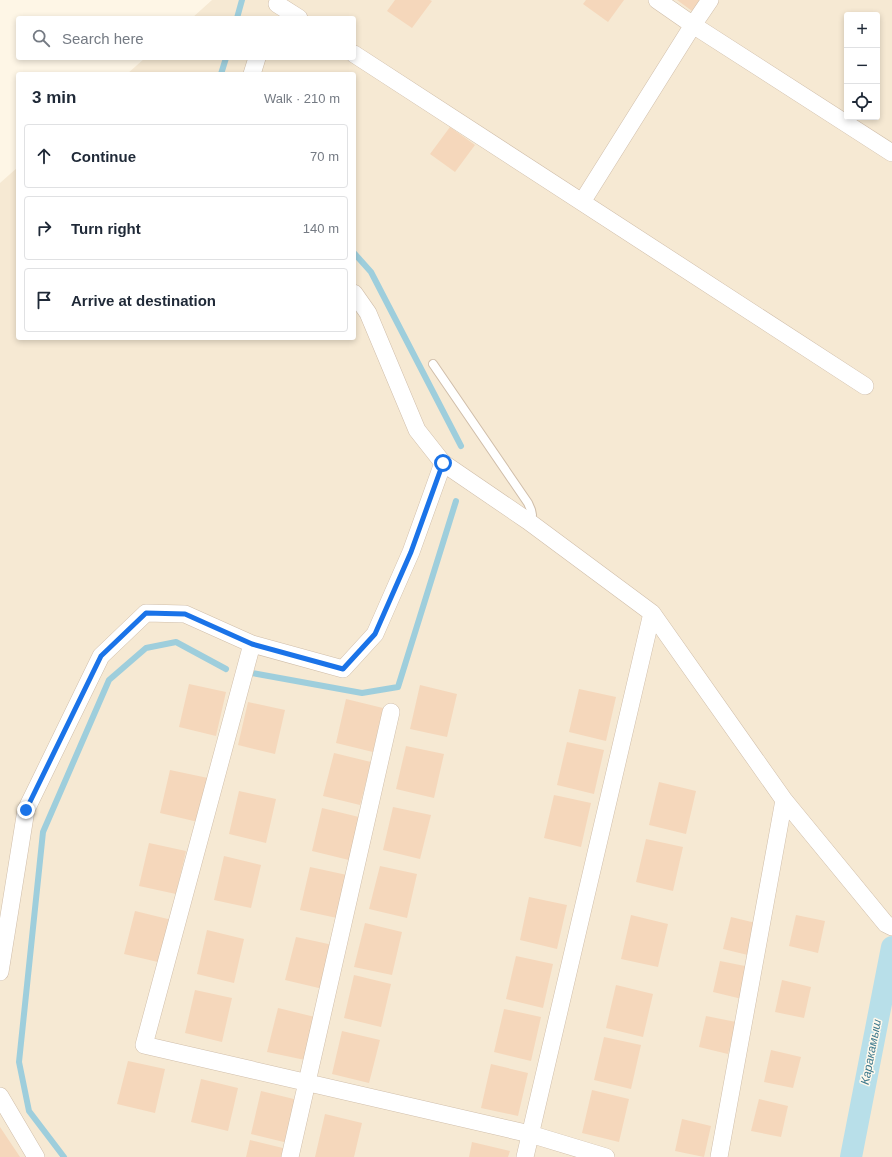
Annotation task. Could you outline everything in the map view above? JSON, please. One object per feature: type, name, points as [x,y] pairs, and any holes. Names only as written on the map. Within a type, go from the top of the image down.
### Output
[{"type":"street","points":[[657,0],[693,25],[892,153]]},
{"type":"street","points":[[582,202],[710,0]]},
{"type":"street","points":[[276,7],[295,16]]},
{"type":"street","points":[[356,55],[865,386]]},
{"type":"street","points":[[253,72],[256,60]]},
{"type":"street","points":[[356,296],[368,313],[417,430],[443,463],[528,521],[652,613],[784,800],[889,926]]},
{"type":"street","points":[[0,972],[26,810],[101,656],[146,613],[185,614],[252,644],[343,669],[375,634],[411,552],[443,463]]},
{"type":"street","points":[[525,1157],[652,613]]},
{"type":"street","points":[[252,644],[144,1045],[530,1134],[606,1157]]},
{"type":"street","points":[[290,1157],[391,712]]},
{"type":"street","points":[[719,1157],[784,800]]},
{"type":"street","points":[[0,1096],[36,1157]]},
{"type":"lane","points":[[432,364],[528,503],[532,515],[528,521]]},
{"type":"shaded area","points":[[212,0],[892,0],[892,1157],[0,1157],[0,183],[16,169],[16,340],[356,340],[356,72],[129,72],[143,60],[356,60],[356,16],[194,16]]},
{"type":"building","points":[[395,0],[432,1],[412,28],[387,11]]},
{"type":"building","points":[[586,0],[624,0],[608,22],[583,4]]},
{"type":"building","points":[[677,0],[700,0],[692,11]]},
{"type":"building","points":[[450,127],[475,145],[455,172],[430,154]]},
{"type":"building","points":[[189,684],[226,692],[216,736],[179,727]]},
{"type":"building","points":[[420,685],[457,694],[447,737],[410,729]]},
{"type":"building","points":[[579,689],[616,697],[606,741],[569,732]]},
{"type":"building","points":[[346,699],[383,708],[373,752],[336,743]]},
{"type":"building","points":[[248,702],[285,710],[275,754],[238,745]]},
{"type":"building","points":[[567,742],[604,750],[594,794],[557,785]]},
{"type":"building","points":[[406,746],[444,754],[434,798],[396,789]]},
{"type":"building","points":[[334,753],[371,762],[360,805],[323,796]]},
{"type":"building","points":[[170,770],[208,778],[198,822],[160,813]]},
{"type":"building","points":[[659,782],[696,791],[686,834],[649,825]]},
{"type":"building","points":[[239,791],[276,799],[266,843],[229,834]]},
{"type":"building","points":[[554,795],[591,803],[581,847],[544,838]]},
{"type":"building","points":[[393,807],[431,815],[420,859],[383,850]]},
{"type":"building","points":[[322,808],[359,817],[349,860],[312,851]]},
{"type":"building","points":[[646,839],[683,847],[673,891],[636,882]]},
{"type":"building","points":[[149,843],[186,851],[176,894],[139,886]]},
{"type":"building","points":[[224,856],[261,865],[251,908],[214,900]]},
{"type":"building","points":[[380,866],[417,874],[407,918],[369,909]]},
{"type":"building","points":[[310,867],[347,875],[337,918],[300,910]]},
{"type":"building","points":[[529,897],[567,905],[557,949],[520,940]]},
{"type":"building","points":[[135,911],[172,920],[162,963],[124,954]]},
{"type":"building","points":[[631,915],[668,924],[658,967],[621,959]]},
{"type":"building","points":[[796,915],[825,921],[818,953],[789,946]]},
{"type":"building","points":[[731,917],[760,924],[752,956],[723,949]]},
{"type":"building","points":[[365,923],[402,932],[392,975],[354,967]]},
{"type":"building","points":[[207,930],[244,939],[234,983],[197,974]]},
{"type":"building","points":[[296,937],[333,945],[323,989],[285,980]]},
{"type":"building","points":[[516,956],[553,964],[543,1008],[506,999]]},
{"type":"building","points":[[720,961],[750,967],[742,999],[713,992]]},
{"type":"building","points":[[354,975],[391,984],[381,1027],[344,1018]]},
{"type":"building","points":[[782,980],[811,987],[804,1018],[775,1012]]},
{"type":"building","points":[[616,985],[653,994],[643,1037],[606,1028]]},
{"type":"building","points":[[195,990],[232,998],[222,1042],[185,1033]]},
{"type":"building","points":[[278,1008],[315,1017],[305,1060],[267,1052]]},
{"type":"building","points":[[504,1009],[541,1017],[531,1061],[494,1052]]},
{"type":"building","points":[[706,1016],[736,1022],[728,1054],[699,1047]]},
{"type":"building","points":[[342,1031],[380,1040],[369,1083],[332,1074]]},
{"type":"building","points":[[604,1037],[641,1045],[631,1089],[594,1080]]},
{"type":"building","points":[[771,1050],[801,1057],[793,1088],[764,1082]]},
{"type":"building","points":[[128,1061],[165,1069],[155,1113],[117,1104]]},
{"type":"building","points":[[491,1064],[528,1073],[518,1116],[481,1108]]},
{"type":"building","points":[[201,1079],[238,1088],[228,1131],[191,1122]]},
{"type":"building","points":[[592,1090],[629,1099],[619,1142],[582,1133]]},
{"type":"building","points":[[261,1091],[298,1100],[288,1143],[251,1134]]},
{"type":"building","points":[[759,1099],[788,1106],[781,1137],[751,1131]]},
{"type":"building","points":[[325,1114],[362,1123],[354,1157],[315,1157]]},
{"type":"building","points":[[682,1119],[711,1126],[704,1157],[675,1151]]},
{"type":"building","points":[[0,1127],[20,1157],[0,1157]]},
{"type":"building","points":[[250,1140],[287,1149],[285,1157],[246,1157]]},
{"type":"building","points":[[472,1142],[510,1151],[508,1157],[469,1157]]},
{"type":"waterway","points":[[238,16],[242,0]]},
{"type":"waterway","points":[[222,72],[225,60]]},
{"type":"waterway","points":[[356,255],[371,272],[461,446]]},
{"type":"waterway","points":[[252,673],[362,693],[398,687],[456,501]]},
{"type":"waterway","points":[[64,1157],[29,1111],[19,1062],[43,832],[109,680],[146,648],[176,642],[226,669]]},
{"type":"waterway","name":"Каракамыш","points":[[851,1157],[892,947]]},
{"type":"route","points":[[26,810],[101,656],[146,613],[185,614],[252,644],[343,669],[375,634],[411,552],[443,463]]}]
